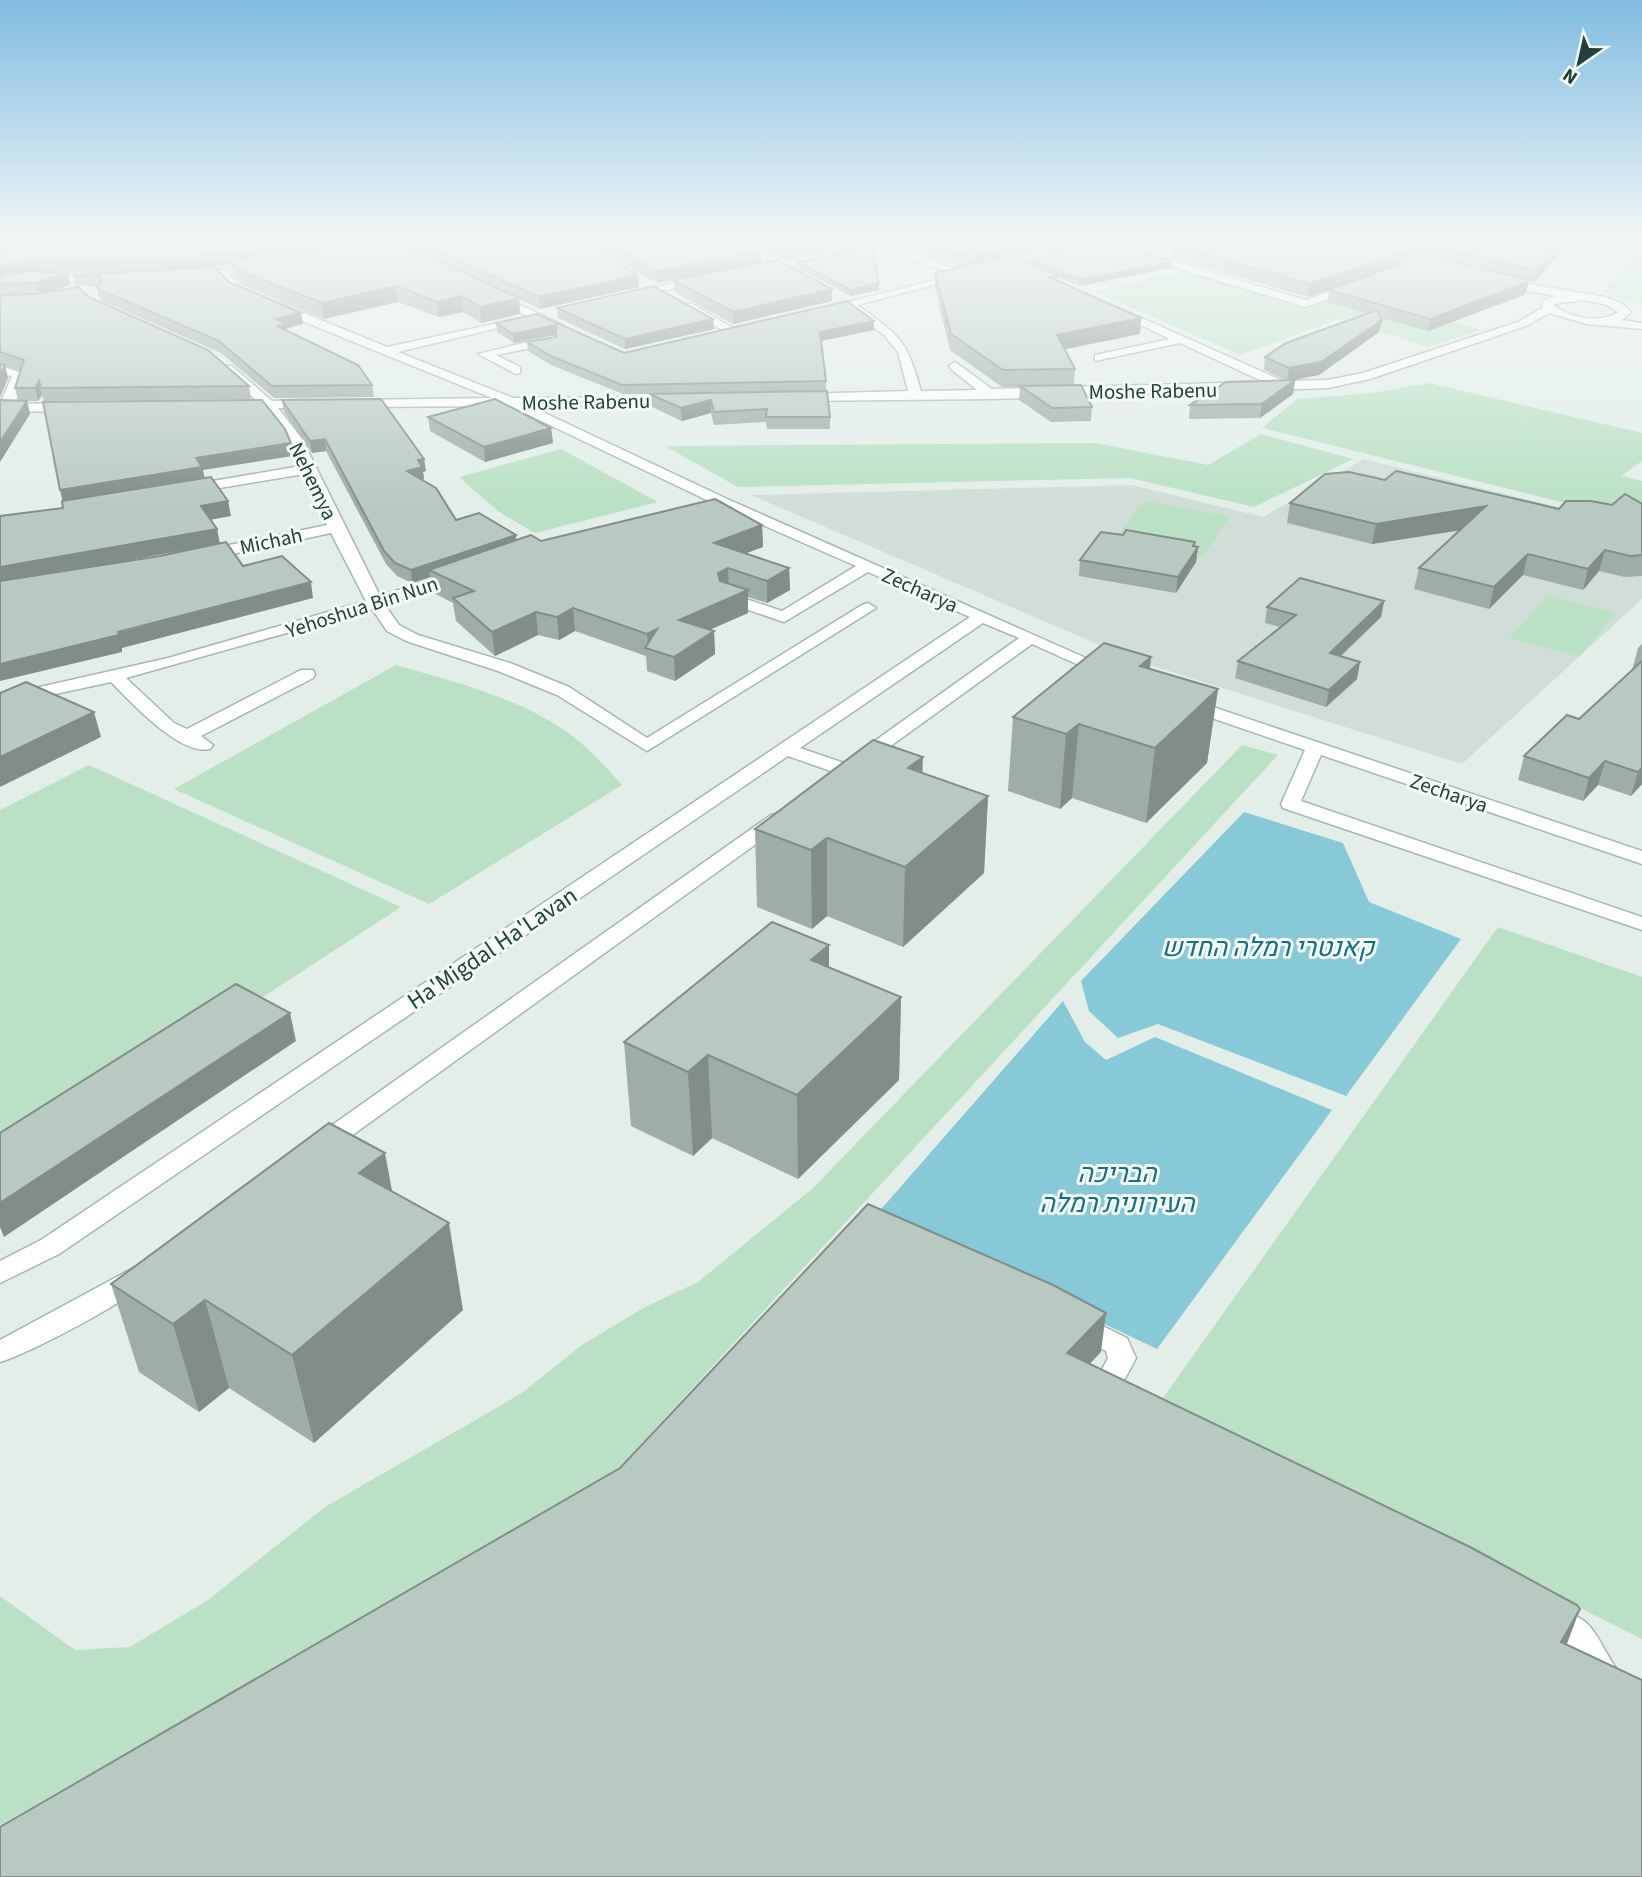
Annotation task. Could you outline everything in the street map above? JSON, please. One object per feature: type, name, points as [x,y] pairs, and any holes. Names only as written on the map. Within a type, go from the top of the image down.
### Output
[{"type":"street","name":"Zecharya","points":[[333,330],[514,403],[720,500],[1128,680]]},
{"type":"street","points":[[386,351],[476,330]]},
{"type":"street","points":[[486,330],[519,346]]},
{"type":"street","points":[[719,334],[738,330]]},
{"type":"street","points":[[883,330],[904,351],[916,396]]},
{"type":"street","points":[[1161,330],[1286,388]]},
{"type":"street","points":[[1501,331],[1505,330]]},
{"type":"street","points":[[1501,331],[1512,330]]},
{"type":"street","name":"Moshe Rabenu","points":[[791,398],[1286,388],[1328,384],[1366,376],[1501,331]]},
{"type":"street","points":[[516,370],[484,354],[552,340]]},
{"type":"street","points":[[1099,358],[1184,340]]},
{"type":"street","name":"Nehemya","points":[[216,359],[268,404],[295,439],[336,528],[376,604],[393,628],[412,638],[504,667],[563,691],[647,746],[869,608]]},
{"type":"street","points":[[954,366],[992,395]]},
{"type":"street","points":[[0,370],[19,374],[4,407],[90,407]]},
{"type":"street","name":"Moshe Rabenu","points":[[227,405],[694,400]]},
{"type":"street","points":[[174,491],[308,470]]},
{"type":"street","points":[[696,507],[720,500]]},
{"type":"street","name":"Michah","points":[[190,558],[336,528]]},
{"type":"street","points":[[728,598],[784,617],[867,566]]},
{"type":"street","name":"Yehoshua Bin Nun","points":[[0,701],[115,677],[322,622],[472,571]]},
{"type":"street","name":"Ha'Migdal Ha'Lavan","points":[[0,1273],[62,1239],[981,617]]},
{"type":"street","points":[[824,786],[1030,638]]},
{"type":"street","points":[[188,736],[307,674]]},
{"type":"street","points":[[115,677],[168,727],[204,746]]},
{"type":"street","name":"Zecharya","points":[[1179,700],[1642,858]]},
{"type":"street","points":[[1315,748],[1290,804],[1642,924]]},
{"type":"street","points":[[786,749],[846,770]]},
{"type":"street","points":[[303,1158],[791,809]]},
{"type":"street","points":[[0,1352],[99,1301],[157,1262]]},
{"type":"street","points":[[1059,1314],[1117,1345],[1122,1358],[1105,1391],[1143,1410]]},
{"type":"street","points":[[1527,1606],[1575,1632],[1594,1665],[1623,1700],[1642,1709]]},
{"type":"shaded area","points":[[1364,459],[1642,528],[1642,599],[1462,764],[1137,661],[751,495],[1133,485],[1263,517]]},
{"type":"green space","points":[[1182,330],[1310,330],[1240,355]]},
{"type":"green space","points":[[1376,330],[1481,330],[1427,347]]},
{"type":"green space","points":[[1429,383],[1642,433],[1642,461],[1621,476],[1642,481],[1642,522],[1262,428],[1297,399],[1372,393]]},
{"type":"green space","points":[[1261,434],[1353,459],[1254,507],[1130,478],[738,487],[665,446],[1096,443],[1208,465]]},
{"type":"green space","points":[[561,449],[658,502],[535,533],[498,511],[459,477]]},
{"type":"green space","points":[[1144,501],[1230,516],[1203,556],[1114,540]]},
{"type":"green space","points":[[1548,595],[1616,613],[1579,657],[1509,638]]},
{"type":"green space","points":[[396,665],[479,690],[539,715],[576,739],[622,785],[429,904],[174,789]]},
{"type":"green space","points":[[1242,745],[1278,755],[611,1476],[0,1825],[0,1596],[75,1650],[130,1647],[208,1600],[325,1507],[522,1393],[582,1345],[643,1308],[698,1282],[813,1188]]},
{"type":"green space","points":[[89,765],[401,907],[0,1168],[0,810]]},
{"type":"green space","points":[[1498,927],[1642,977],[1642,1639],[1163,1398]]},
{"type":"water","name":"קאנטרי רמלה החדש","points":[[1244,812],[1343,843],[1369,902],[1461,939],[1346,1096],[1158,1024],[1118,1038],[1089,1011],[1081,981]]},
{"type":"water","name":"הבריכה העירונית רמלה","points":[[1063,1001],[1085,1042],[1106,1060],[1155,1037],[1332,1110],[1157,1349],[876,1215]]},
{"type":"building","points":[[0,330],[162,330],[208,350],[249,386],[41,388],[39,381],[35,388],[15,388],[24,360],[0,352]]},
{"type":"building","points":[[192,330],[284,330],[358,365],[372,385],[272,386],[219,341]]},
{"type":"building","points":[[506,330],[534,330],[513,334]]},
{"type":"building","points":[[556,330],[572,330],[624,353],[724,330],[832,330],[820,332],[826,381],[622,385],[551,356],[527,342],[556,337]]},
{"type":"building","points":[[604,330],[666,330],[625,339]]},
{"type":"building","points":[[950,330],[1084,330],[1057,335],[1075,369],[1003,370],[951,334]]},
{"type":"building","points":[[1323,330],[1368,330],[1321,362],[1289,368],[1265,357],[1286,343]]},
{"type":"building","points":[[1295,380],[1262,404],[1190,405],[1226,382]]},
{"type":"building","points":[[1081,385],[1092,407],[1052,408],[1020,386]]},
{"type":"building","points":[[827,391],[830,417],[766,417],[767,409],[714,412],[711,400],[681,408],[649,394]]},
{"type":"building","points":[[381,399],[424,459],[418,460],[422,467],[407,471],[436,488],[456,520],[479,513],[516,535],[411,570],[395,563],[384,551],[325,439],[310,441],[282,400]]},
{"type":"building","points":[[495,399],[551,428],[484,447],[428,417]]},
{"type":"building","points":[[0,400],[27,401],[0,442]]},
{"type":"building","points":[[262,400],[285,429],[291,443],[196,458],[202,467],[60,490],[43,402]]},
{"type":"building","points":[[1396,471],[1559,509],[1566,501],[1591,501],[1612,505],[1625,494],[1642,504],[1642,555],[1630,556],[1605,550],[1588,569],[1528,554],[1494,587],[1419,568],[1486,506],[1376,524],[1290,503],[1325,474],[1349,472],[1385,480]]},
{"type":"building","points":[[211,477],[228,501],[201,506],[217,529],[0,567],[0,516],[63,508],[62,501]]},
{"type":"building","points":[[715,499],[762,525],[714,543],[789,568],[767,581],[728,568],[718,573],[720,581],[748,590],[679,620],[714,631],[674,657],[645,648],[657,629],[647,634],[573,608],[557,617],[536,612],[492,632],[453,598],[474,591],[429,570],[531,535],[541,541]]},
{"type":"building","points":[[1126,530],[1195,542],[1193,546],[1198,547],[1178,577],[1080,560],[1101,532],[1123,535]]},
{"type":"building","points":[[226,542],[243,566],[282,556],[311,582],[118,632],[119,635],[0,664],[0,581],[160,556]]},
{"type":"building","points":[[1300,578],[1384,601],[1330,653],[1360,662],[1329,690],[1238,661],[1296,615],[1267,607]]},
{"type":"building","points":[[1104,643],[1151,657],[1140,666],[1218,689],[1155,748],[1079,724],[1066,734],[1013,717]]},
{"type":"building","points":[[1642,661],[1642,768],[1638,772],[1605,761],[1589,778],[1524,756],[1567,715],[1579,719]]},
{"type":"building","points":[[26,682],[94,712],[0,757],[0,693]]},
{"type":"building","points":[[873,740],[923,757],[908,768],[988,796],[905,867],[827,838],[811,850],[755,829]]},
{"type":"building","points":[[772,922],[829,945],[811,960],[901,997],[797,1095],[708,1055],[688,1072],[624,1042]]},
{"type":"building","points":[[236,984],[290,1013],[0,1203],[0,1133]]},
{"type":"building","points":[[329,1123],[385,1153],[359,1173],[449,1223],[292,1355],[205,1300],[173,1324],[111,1284]]},
{"type":"building","points":[[868,1204],[1053,1285],[1106,1313],[1067,1353],[1470,1547],[1577,1605],[1580,1609],[1561,1642],[1642,1680],[1642,1877],[0,1877],[0,1827],[620,1468]]}]
